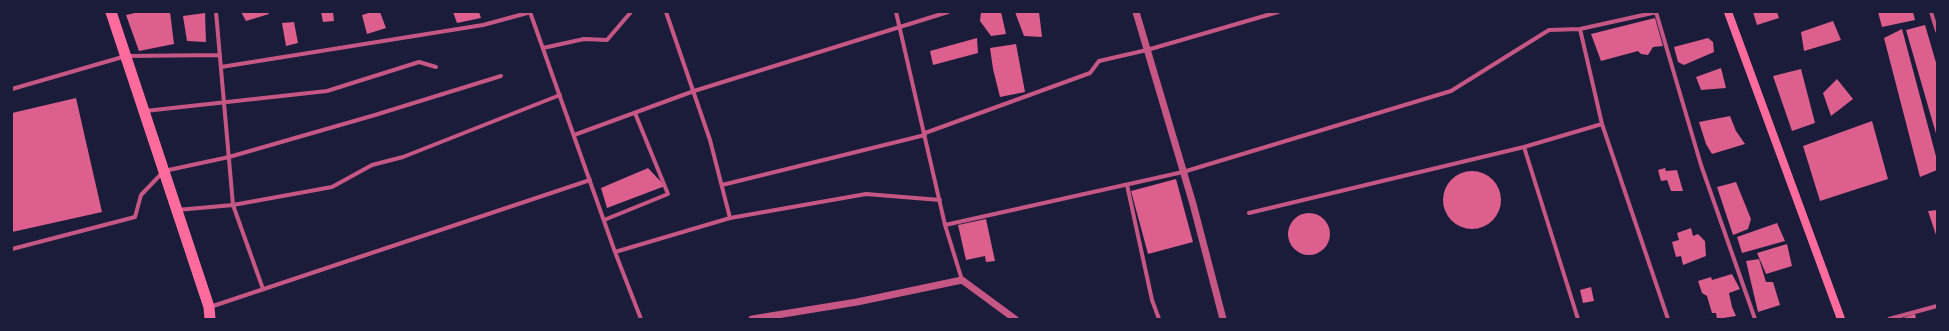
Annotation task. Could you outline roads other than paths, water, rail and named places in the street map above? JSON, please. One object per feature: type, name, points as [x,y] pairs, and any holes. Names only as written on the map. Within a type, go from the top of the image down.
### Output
[{"type":"highway","points":[[111,12],[209,307],[210,319]]},
{"type":"main road","points":[[1728,12],[1841,319]]},
{"type":"street","points":[[216,12],[233,205],[263,289]]},
{"type":"street","points":[[220,67],[482,25],[530,12],[615,252],[641,319]]},
{"type":"street","points":[[543,48],[584,39],[607,40],[631,12]]},
{"type":"street","points":[[666,12],[710,140],[730,218]]},
{"type":"street","points":[[896,12],[945,225],[962,280],[1015,319]]},
{"type":"street","points":[[574,135],[694,91],[948,12]]},
{"type":"street","points":[[1136,12],[1183,172],[1223,319]]},
{"type":"street","points":[[722,184],[925,134],[1090,73],[1099,61],[1147,50],[1278,12]]},
{"type":"street","points":[[945,225],[1183,172],[1451,91],[1549,30],[1580,29],[1657,12],[1701,165],[1755,319]]},
{"type":"street","points":[[1931,12],[1937,31]]},
{"type":"street","points":[[1580,29],[1602,124],[1668,319]]},
{"type":"street","points":[[12,89],[126,56],[220,55]]},
{"type":"street","points":[[144,111],[327,91],[419,62],[436,67]]},
{"type":"street","points":[[12,249],[135,217],[141,195],[164,171],[229,157],[375,115],[501,76]]},
{"type":"street","points":[[177,210],[233,205],[332,187],[372,165],[403,157],[560,95]]},
{"type":"street","points":[[604,220],[668,194],[635,113]]},
{"type":"street","points":[[1249,214],[1524,147],[1602,124]]},
{"type":"street","points":[[1524,147],[1578,319]]},
{"type":"street","points":[[209,307],[590,180]]},
{"type":"street","points":[[1127,185],[1152,300],[1159,319]]},
{"type":"street","points":[[615,252],[730,218],[866,194],[940,200]]},
{"type":"street","points":[[752,319],[857,302],[962,280]]},
{"type":"street","points":[[1889,319],[1937,306]]}]
